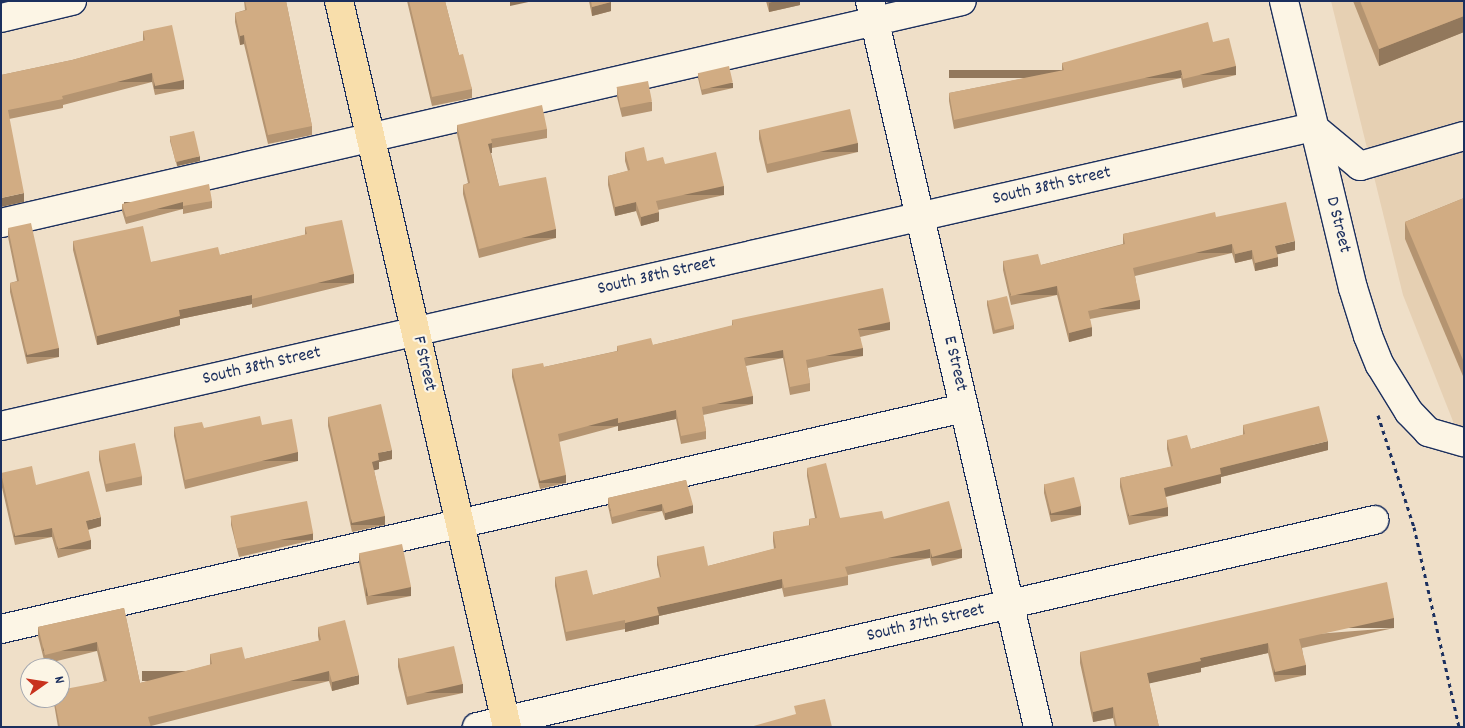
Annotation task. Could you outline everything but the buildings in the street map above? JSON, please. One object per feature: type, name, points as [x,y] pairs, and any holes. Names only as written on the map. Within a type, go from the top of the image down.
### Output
[{"type":"main road","name":"F Street","points":[[339,1],[506,724]]},
{"type":"street","points":[[1,18],[72,1]]},
{"type":"street","points":[[1,223],[370,137],[872,11],[962,1]]},
{"type":"street","name":"D Street","points":[[1284,1],[1313,127],[1368,336],[1396,394],[1428,432],[1464,442]]},
{"type":"street","name":"E Street","points":[[872,11],[1038,727]]},
{"type":"street","points":[[1313,127],[1360,166],[1464,136]]},
{"type":"street","name":"South 38th Street","points":[[1,426],[1313,127]]},
{"type":"street","points":[[1,629],[460,526],[964,408]]},
{"type":"street","name":"South 37th Street","points":[[477,727],[506,724],[1374,520]]},
{"type":"shaded area","points":[[1331,1],[1464,1],[1464,449],[1403,295]]}]
